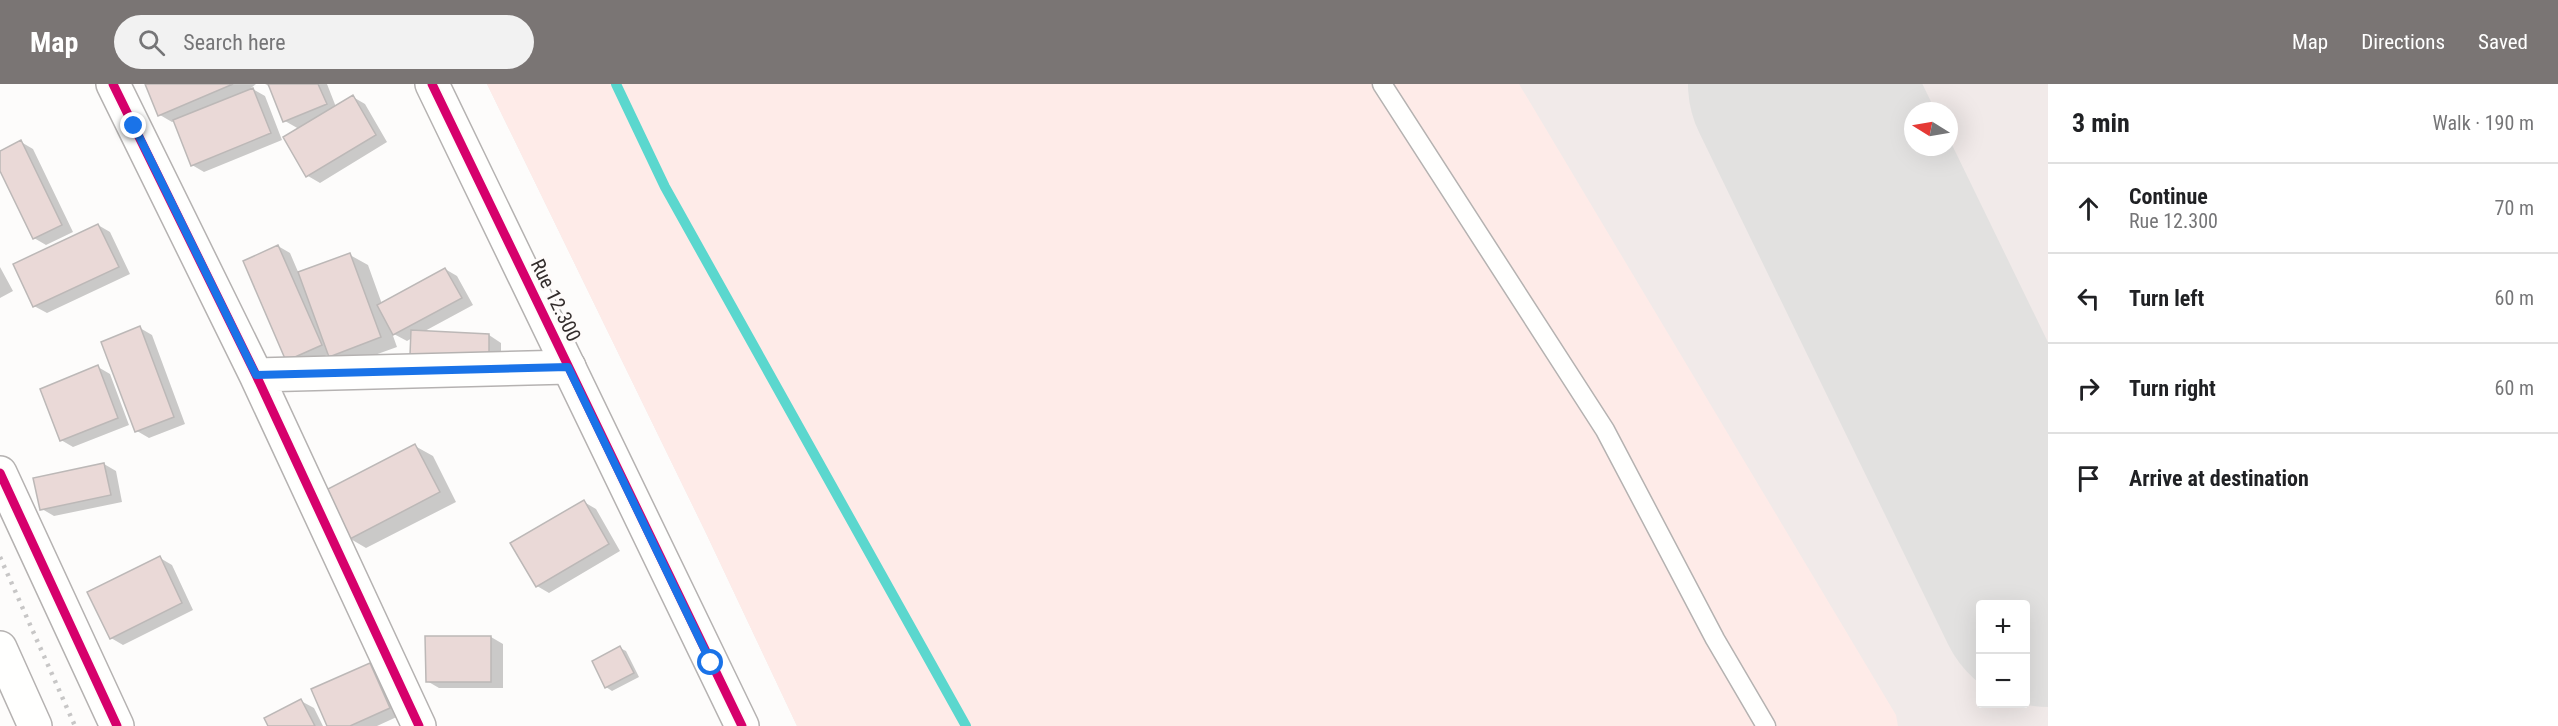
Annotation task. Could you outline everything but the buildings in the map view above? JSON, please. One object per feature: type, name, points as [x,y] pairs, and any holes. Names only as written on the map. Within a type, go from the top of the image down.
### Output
[{"type":"street","points":[[113,84],[256,375],[419,726]]},
{"type":"street","name":"Rue 12.300","points":[[432,84],[742,726]]},
{"type":"street","points":[[256,375],[568,367]]},
{"type":"street","points":[[0,473],[117,726]]},
{"type":"street","points":[[0,648],[34,726]]},
{"type":"lane","points":[[1382,84],[1605,430],[1715,639],[1766,726]]},
{"type":"shaded area","points":[[487,84],[2048,84],[2048,726],[797,726],[705,531]]},
{"type":"shaded area","points":[[487,84],[1519,84],[1896,715],[1898,726],[797,726],[705,531]]},
{"type":"waterway","points":[[616,84],[665,187],[966,726]]},
{"type":"runway","points":[[1799,84],[2048,596]]},
{"type":"railway","points":[[0,557],[75,726]]},
{"type":"cycle path","points":[[113,84],[256,375],[419,726]]},
{"type":"cycle path","points":[[432,84],[742,726]]},
{"type":"cycle path","points":[[0,473],[117,726]]},
{"type":"route","points":[[134,126],[256,375],[568,367],[711,663]]}]
